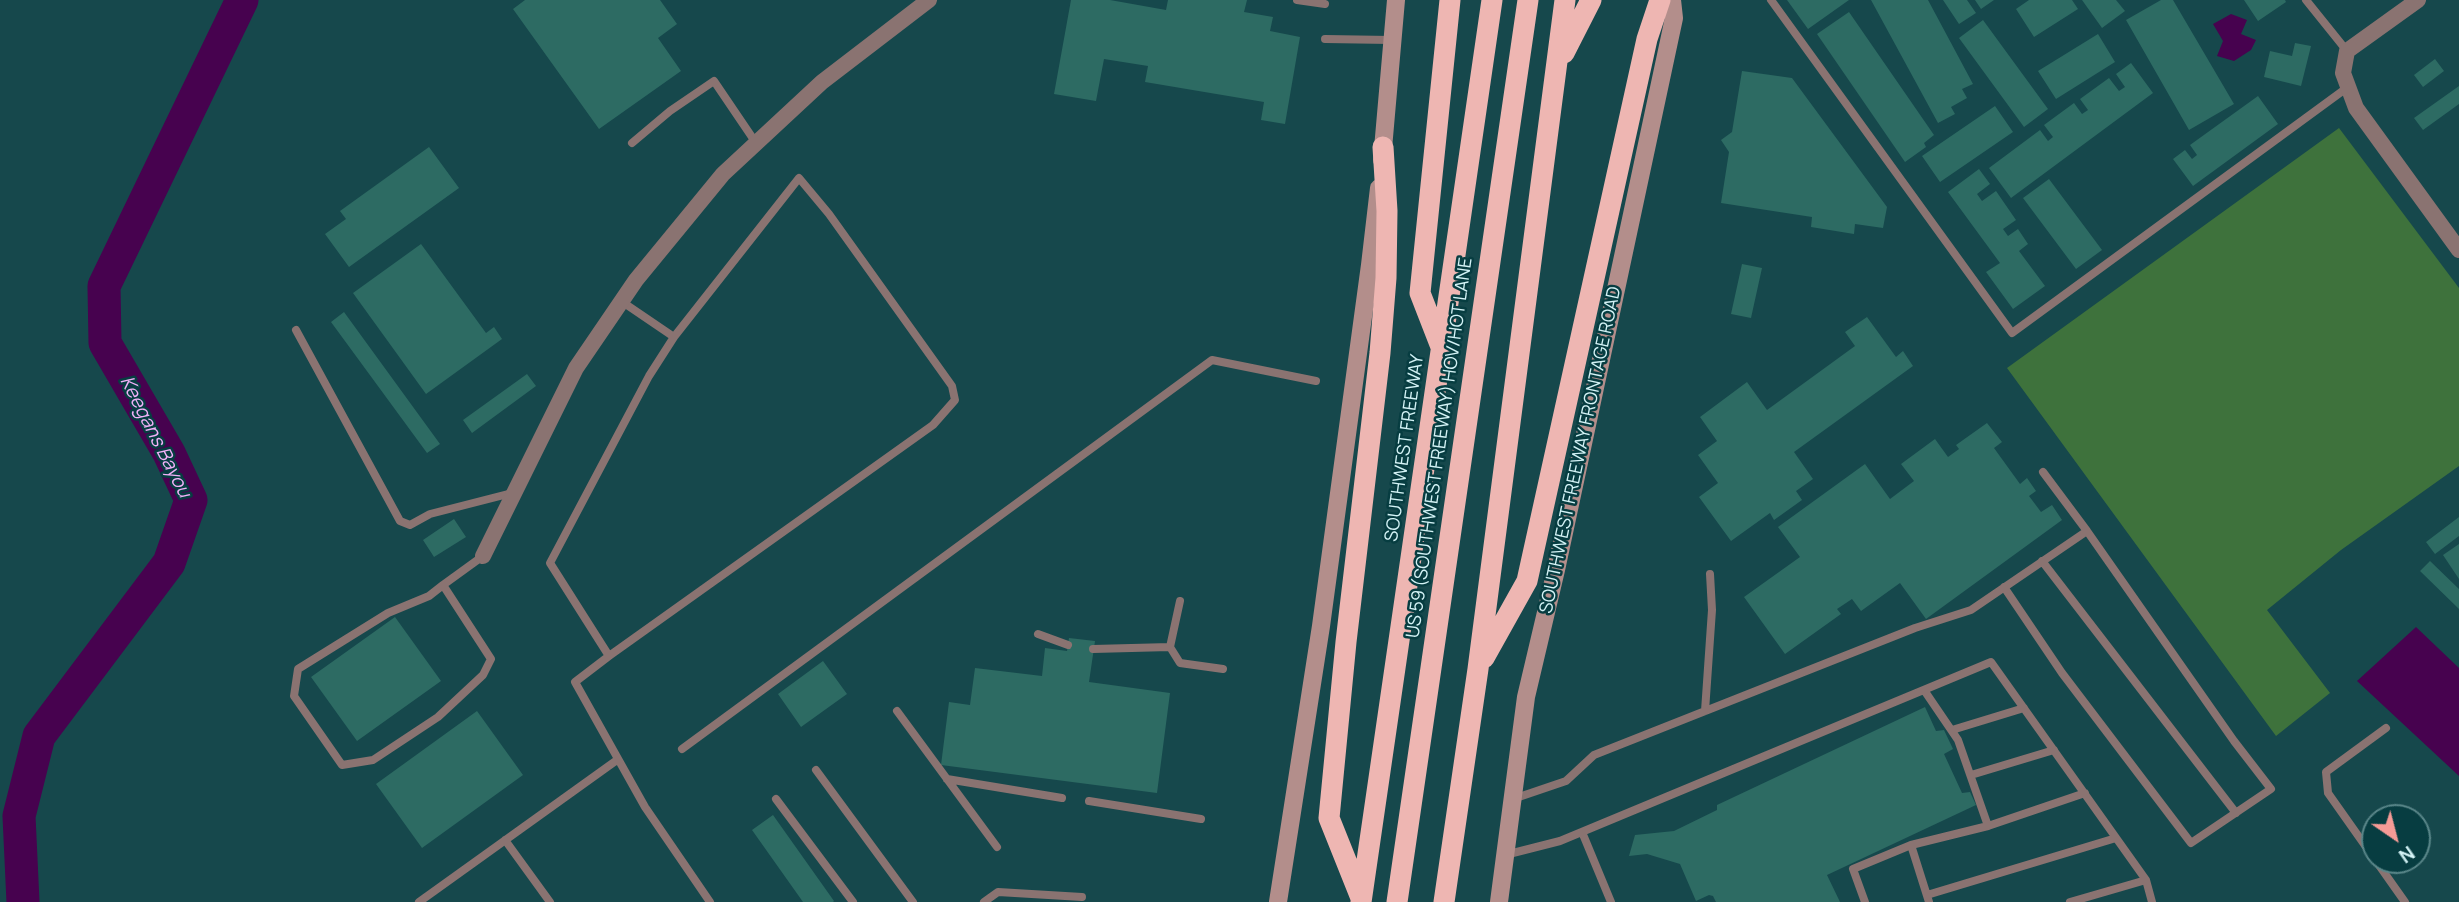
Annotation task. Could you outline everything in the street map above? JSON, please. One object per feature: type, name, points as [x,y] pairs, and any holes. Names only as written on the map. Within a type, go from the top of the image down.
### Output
[{"type":"highway","points":[[1442,349],[1420,293],[1450,0]]},
{"type":"highway","name":"SOUTHWEST FREEWAY","points":[[1362,901],[1492,0]]},
{"type":"highway","name":"US 59 (SOUTHWEST FREEWAY) HOV/HOT LANE","points":[[1397,902],[1528,0]]},
{"type":"highway","points":[[1444,902],[1478,669],[1565,0]]},
{"type":"highway","points":[[1557,67],[1591,0]]},
{"type":"highway","points":[[1478,669],[1527,581],[1647,39],[1661,0]]},
{"type":"highway","points":[[1362,901],[1329,818],[1383,315],[1387,211],[1383,147]]},
{"type":"main road","points":[[1278,902],[1321,626],[1370,265],[1396,0]]},
{"type":"main road","name":"SOUTHWEST FREEWAY FRONTAGE ROAD","points":[[1499,902],[1526,698],[1674,18],[1672,0]]},
{"type":"street","points":[[483,556],[576,368],[636,280],[723,174],[822,82],[929,0]]},
{"type":"street","points":[[2418,0],[2347,51],[2343,74],[2356,108],[2459,250]]},
{"type":"lane","points":[[1297,0],[1325,4]]},
{"type":"lane","points":[[1771,0],[2012,333],[2347,84]]},
{"type":"lane","points":[[2306,0],[2347,51]]},
{"type":"lane","points":[[1325,39],[1391,40]]},
{"type":"lane","points":[[632,143],[670,111],[713,81],[756,143]]},
{"type":"lane","points":[[609,656],[550,563],[649,376],[674,337],[799,178],[829,214],[952,386],[956,400],[933,425],[575,682],[617,760],[710,902]]},
{"type":"lane","points":[[621,301],[674,337]]},
{"type":"lane","points":[[296,330],[400,521],[410,525],[430,514],[515,493]]},
{"type":"lane","points":[[682,748],[1212,360],[1316,381]]},
{"type":"lane","points":[[2004,587],[2062,673],[2191,843],[2271,789],[2043,472]]},
{"type":"lane","points":[[1513,799],[1566,781],[1594,755],[1915,628],[1971,610],[2087,531]]},
{"type":"lane","points":[[443,586],[491,659],[482,675],[438,717],[373,760],[342,765],[294,696],[298,669],[388,612],[429,596],[483,556]]},
{"type":"lane","points":[[2042,561],[2236,813]]},
{"type":"lane","points":[[1705,711],[1712,610],[1710,574]]},
{"type":"lane","points":[[1180,601],[1170,648],[1180,663],[1223,669]]},
{"type":"lane","points":[[1038,634],[1068,645]]},
{"type":"lane","points":[[1093,649],[1170,648]]},
{"type":"lane","points":[[1505,855],[1560,841],[1991,662],[2146,880],[2152,902]]},
{"type":"lane","points":[[1924,690],[1958,740],[1989,827]]},
{"type":"lane","points":[[1952,730],[2024,708]]},
{"type":"lane","points":[[897,711],[997,847]]},
{"type":"lane","points":[[2386,728],[2326,772],[2328,793],[2405,902]]},
{"type":"lane","points":[[1971,775],[2054,750]]},
{"type":"lane","points":[[419,902],[617,760]]},
{"type":"lane","points":[[816,770],[913,902]]},
{"type":"lane","points":[[947,779],[1062,799]]},
{"type":"lane","points":[[1865,902],[1853,869],[1911,845],[1989,827],[2085,793]]},
{"type":"lane","points":[[776,799],[853,902]]},
{"type":"lane","points":[[1089,801],[1201,819]]},
{"type":"lane","points":[[1582,832],[1611,902]]},
{"type":"lane","points":[[1911,845],[1928,899],[2116,838]]},
{"type":"lane","points":[[505,840],[550,902]]},
{"type":"lane","points":[[2070,902],[2146,880]]},
{"type":"lane","points":[[984,902],[998,892],[1082,897]]},
{"type":"green space","points":[[2339,128],[2459,288],[2459,466],[2341,550],[2267,610],[2330,693],[2276,736],[2007,368]]},
{"type":"shaded area","points":[[2231,14],[2247,20],[2241,34],[2256,40],[2251,50],[2234,61],[2217,56],[2223,41],[2213,24]]},
{"type":"shaded area","points":[[2416,627],[2459,668],[2459,776],[2357,681]]},
{"type":"building","points":[[525,0],[660,0],[677,24],[658,38],[681,71],[599,129],[513,9]]},
{"type":"building","points":[[1071,0],[1110,0],[1166,10],[1168,0],[1247,0],[1244,12],[1273,17],[1270,31],[1300,37],[1285,124],[1261,120],[1264,102],[1145,82],[1148,66],[1104,59],[1096,101],[1054,94]]},
{"type":"building","points":[[1787,0],[1849,0],[1808,29]]},
{"type":"building","points":[[1871,0],[1928,0],[1973,84],[1962,89],[1967,98],[1951,107],[1955,114],[1938,123]]},
{"type":"building","points":[[1943,0],[1967,0],[1976,13],[1959,24]]},
{"type":"building","points":[[1975,0],[1994,0],[1981,9]]},
{"type":"building","points":[[2029,0],[2072,0],[2078,9],[2034,37],[2016,9]]},
{"type":"building","points":[[2082,0],[2116,0],[2125,11],[2102,28]]},
{"type":"building","points":[[2161,0],[2173,0],[2234,104],[2189,130],[2126,20]]},
{"type":"building","points":[[2244,0],[2285,0],[2286,2],[2258,21]]},
{"type":"building","points":[[1849,12],[1934,135],[1924,143],[1926,147],[1905,162],[1817,34]]},
{"type":"building","points":[[1983,20],[2048,109],[2024,127],[1959,38]]},
{"type":"building","points":[[2098,34],[2115,62],[2056,99],[2038,71]]},
{"type":"building","points":[[2295,43],[2311,46],[2301,86],[2264,77],[2270,51],[2292,56]]},
{"type":"building","points":[[2435,59],[2444,71],[2423,87],[2414,75]]},
{"type":"building","points":[[2131,63],[2153,93],[2011,198],[1989,168],[2040,130],[2048,141],[2053,137],[2044,125],[2074,103],[2082,114],[2088,110],[2080,99],[2109,78],[2119,91],[2125,87],[2116,74]]},
{"type":"building","points":[[1742,71],[1792,78],[1887,207],[1883,228],[1855,224],[1854,234],[1811,227],[1812,217],[1721,203],[1729,152],[1721,140],[1732,132]]},
{"type":"building","points":[[2459,86],[2459,104],[2423,130],[2414,118]]},
{"type":"building","points":[[2258,96],[2278,124],[2193,186],[2173,159],[2185,150],[2192,159],[2197,155],[2190,145]]},
{"type":"building","points":[[1995,106],[2013,132],[1940,182],[1922,156]]},
{"type":"building","points":[[429,147],[459,188],[349,267],[325,234],[346,219],[340,211]]},
{"type":"building","points":[[1979,169],[1990,184],[1977,194],[1982,201],[1996,191],[2016,220],[2003,229],[2008,236],[2018,229],[2028,244],[2019,251],[2045,286],[2013,309],[1986,272],[2000,263],[1948,192]]},
{"type":"building","points":[[2049,179],[2102,250],[2076,269],[2023,198]]},
{"type":"building","points":[[421,244],[486,333],[494,327],[502,339],[426,394],[353,293]]},
{"type":"building","points":[[1742,264],[1762,268],[1751,318],[1731,314]]},
{"type":"building","points":[[344,312],[440,444],[427,453],[331,322]]},
{"type":"building","points":[[1867,317],[1896,357],[1903,351],[1913,366],[1794,452],[1813,479],[1796,491],[1802,500],[1774,520],[1770,513],[1731,541],[1699,497],[1718,483],[1698,455],[1717,441],[1700,417],[1747,382],[1767,410],[1855,346],[1845,332]]},
{"type":"building","points":[[527,374],[536,386],[472,433],[463,420]]},
{"type":"building","points":[[1987,423],[2002,442],[1994,448],[2020,484],[2027,478],[2036,491],[2029,496],[2041,512],[2052,505],[2062,520],[1926,619],[1900,583],[1861,611],[1852,599],[1837,609],[1841,614],[1785,654],[1744,597],[1800,557],[1778,527],[1865,464],[1890,499],[1914,481],[1901,464],[1935,439],[1948,457],[1959,449],[1956,445]]},
{"type":"building","points":[[2459,517],[2459,536],[2435,554],[2426,542]]},
{"type":"building","points":[[454,519],[466,537],[434,557],[423,540]]},
{"type":"building","points":[[2459,544],[2459,579],[2443,555]]},
{"type":"building","points":[[2430,561],[2459,589],[2459,609],[2420,571]]},
{"type":"building","points":[[395,617],[441,681],[357,741],[311,677]]},
{"type":"building","points":[[1069,638],[1095,641],[1089,682],[1170,693],[1157,793],[941,765],[949,702],[970,705],[975,668],[1042,676],[1045,648],[1067,651]]},
{"type":"building","points":[[823,661],[847,694],[801,727],[778,694]]},
{"type":"building","points":[[1925,707],[1936,731],[1944,730],[1953,749],[1944,754],[1962,793],[1970,792],[1976,805],[1827,875],[1840,902],[1716,902],[1713,896],[1709,895],[1696,901],[1680,864],[1647,854],[1629,856],[1635,835],[1674,831],[1717,810],[1717,805]]},
{"type":"building","points":[[477,711],[523,775],[422,848],[376,784]]},
{"type":"building","points":[[773,815],[833,902],[803,902],[752,830]]},
{"type":"waterway","name":"Keegans Bayou","points":[[23,902],[19,816],[39,736],[169,563],[191,500],[169,453],[105,343],[104,286],[242,0]]}]
